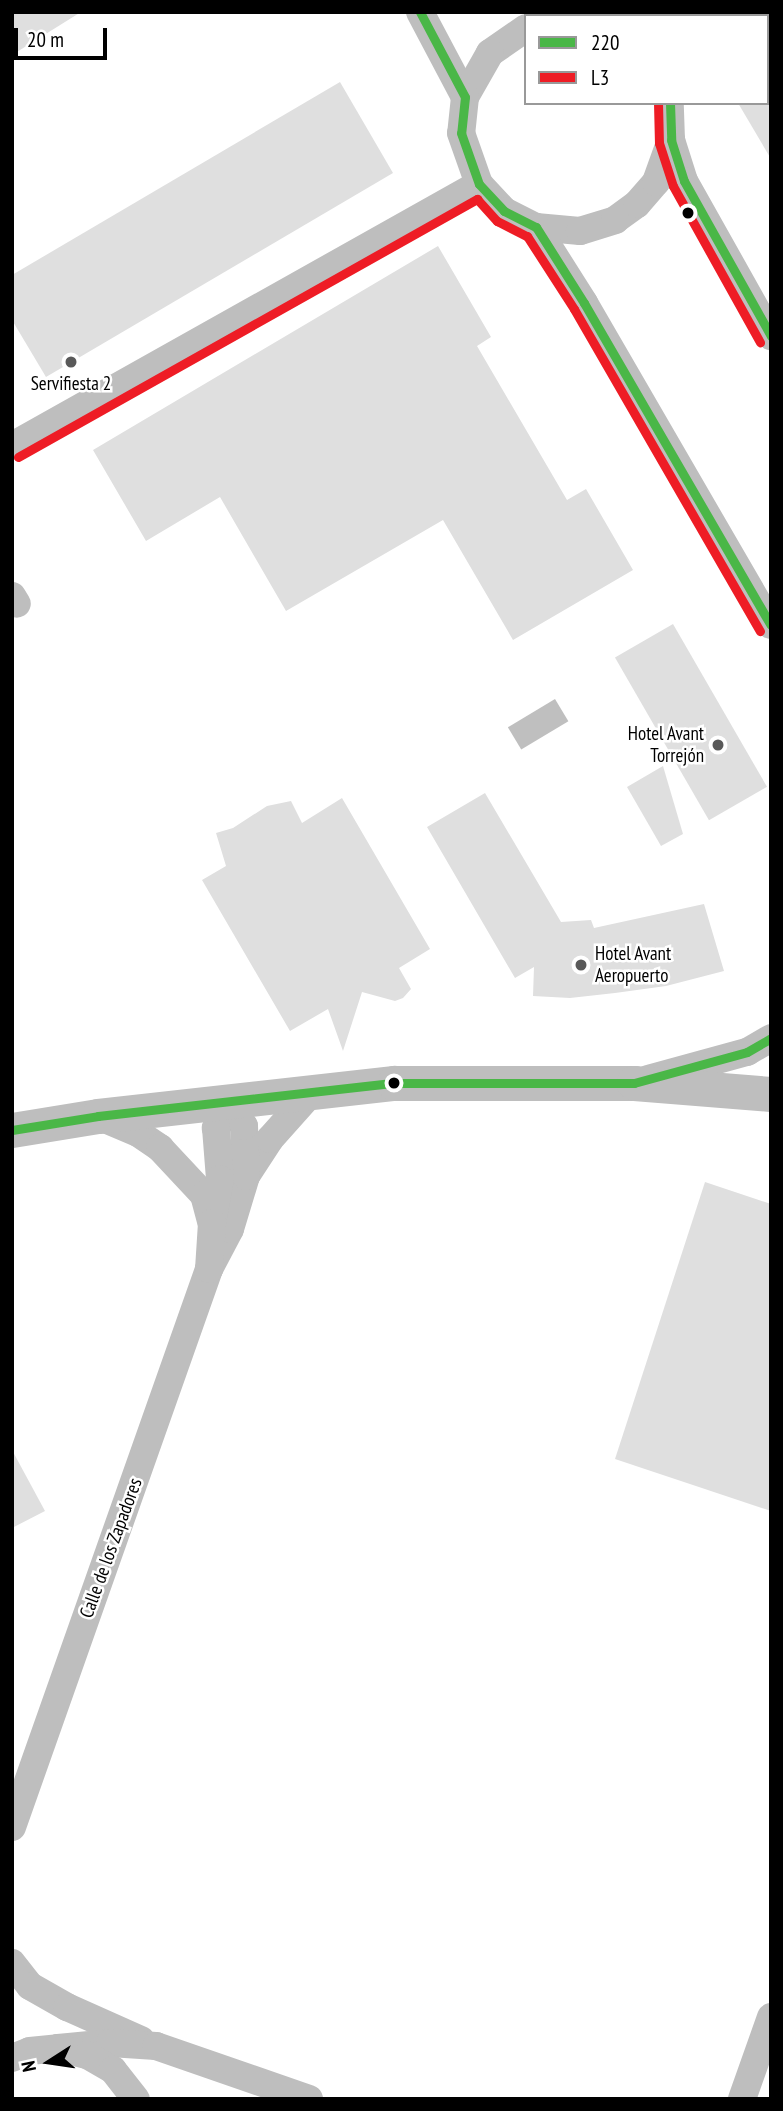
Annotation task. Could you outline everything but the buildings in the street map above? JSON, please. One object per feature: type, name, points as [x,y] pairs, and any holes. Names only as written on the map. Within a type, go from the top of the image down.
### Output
[{"type":"street","points":[[421,12],[465,97]]},
{"type":"street","points":[[524,29],[490,52],[465,97],[461,133],[479,184],[504,211],[536,227],[580,231],[615,220],[637,204],[656,182],[671,140]]},
{"type":"street","points":[[670,105],[671,140],[684,181],[771,336]]},
{"type":"street","points":[[12,446],[479,184]]},
{"type":"street","points":[[536,227],[584,303],[771,625]]},
{"type":"street","points":[[634,1083],[747,1052],[771,1038]]},
{"type":"street","points":[[12,1130],[98,1116],[394,1083],[634,1083],[771,1094]]},
{"type":"street","name":"Calle de los Zapadores","points":[[12,1826],[209,1269],[230,1229],[246,1176],[270,1139],[311,1093]]},
{"type":"street","name":"Calle de los Zapadores","points":[[209,1269],[212,1223],[220,1179],[216,1128],[228,1103],[244,1126],[246,1176]]},
{"type":"street","name":"Calle de los Zapadores","points":[[98,1116],[138,1133],[167,1155],[204,1195],[212,1223]]},
{"type":"street","points":[[12,1963],[30,1986],[58,2002],[156,2046],[309,2099]]},
{"type":"street","points":[[742,2099],[771,2017]]},
{"type":"street","points":[[12,2058],[30,2051],[110,2043],[156,2046]]},
{"type":"street","points":[[58,2048],[87,2054],[113,2070],[136,2099]]},
{"type":"shaded area","points":[[555,699],[568,721],[521,750],[508,727]]},
{"type":"transit line","name":"220","points":[[420,12],[465,97],[461,133],[479,184],[504,211],[536,227],[584,303],[771,625]]},
{"type":"transit line","name":"L3","points":[[658,105],[659,143],[673,186],[760,342]]},
{"type":"transit line","name":"220","points":[[670,105],[671,140],[684,181],[771,336]]},
{"type":"transit line","name":"L3","points":[[18,457],[477,199],[497,221],[527,236],[574,309],[760,631]]},
{"type":"transit line","name":"220","points":[[12,1130],[98,1116],[394,1083],[634,1083],[747,1052],[771,1038]]},
{"type":"place","name":"Servifiesta 2","points":[[71,362]]},
{"type":"place","name":"Hotel Avant Torrejón","points":[[718,745]]},
{"type":"place","name":"Hotel Avant Aeropuerto","points":[[581,965]]}]
